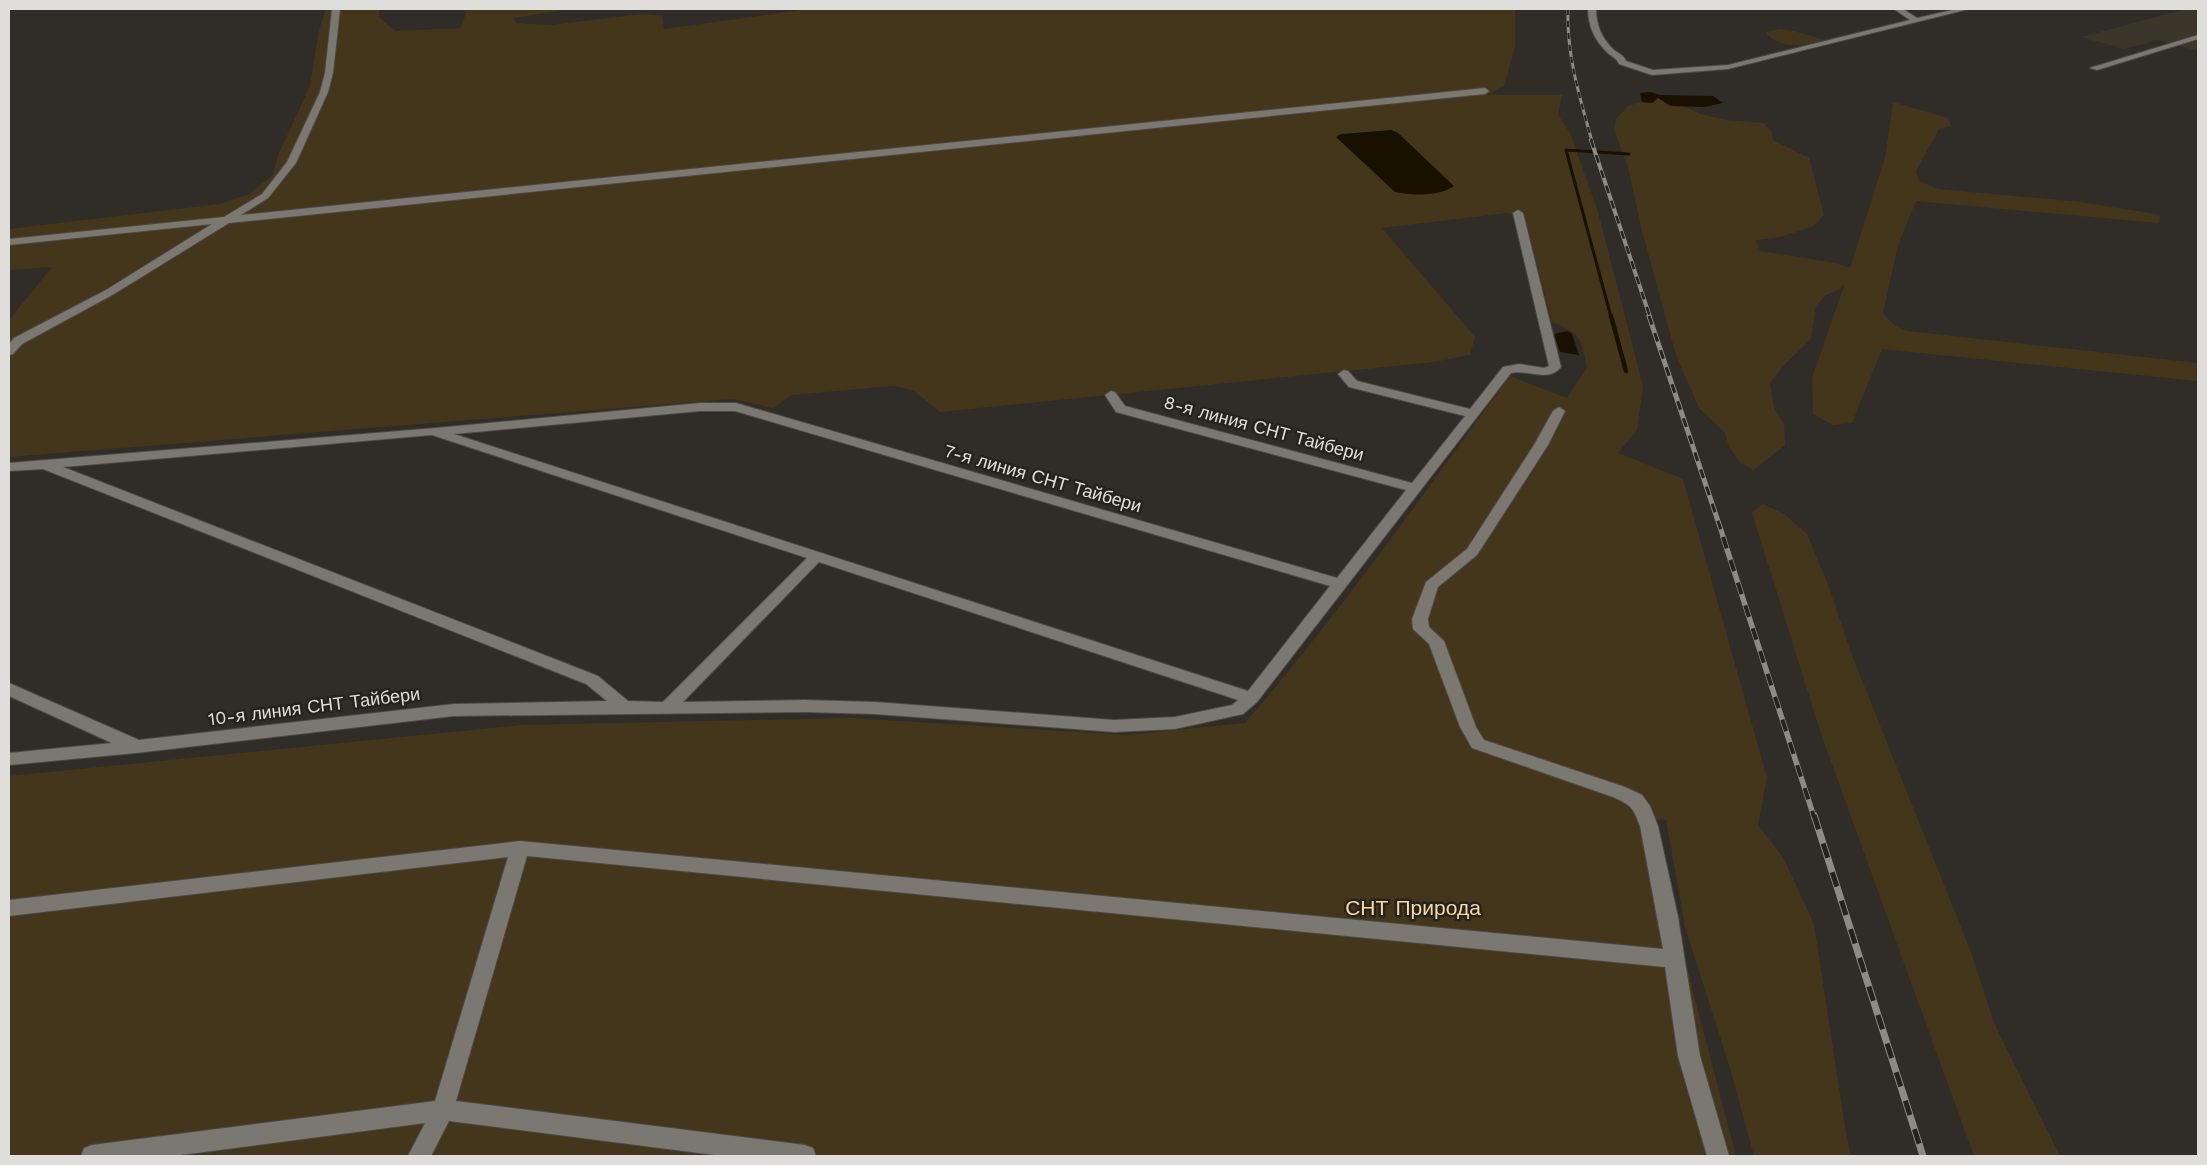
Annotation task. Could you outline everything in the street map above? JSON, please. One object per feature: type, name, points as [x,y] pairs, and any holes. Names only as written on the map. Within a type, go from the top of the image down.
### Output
[{"type":"street","points":[[9,351],[18,341],[110,292],[265,196],[291,163],[324,92],[329,73],[336,9]]},
{"type":"street","points":[[1592,9],[1592,22],[1598,36],[1616,56],[1622,59],[1622,62],[1652,73],[1728,66],[1965,9]]},
{"type":"street","points":[[1898,9],[1916,21]]},
{"type":"street","points":[[2094,68],[2198,37]]},
{"type":"street","points":[[9,242],[1485,91]]},
{"type":"street","name":"10-я линия СНТ Тайбери","points":[[9,759],[136,747],[454,710],[805,706],[875,708],[1114,726],[1184,721],[1238,710],[1251,698],[1507,370],[1523,368],[1546,372],[1555,367],[1518,213]]},
{"type":"street","points":[[1344,374],[1354,384],[1473,414]]},
{"type":"street","name":"8-я линия СНТ Тайбери","points":[[1111,395],[1120,409],[1415,488]]},
{"type":"street","name":"7-я линия СНТ Тайбери","points":[[9,467],[700,407],[736,407],[1340,584]]},
{"type":"street","points":[[1559,411],[1541,444],[1472,552],[1430,585],[1420,619],[1421,628],[1436,642],[1468,728],[1478,744],[1496,752],[1619,792],[1636,800],[1641,806],[1655,850],[1675,960],[1689,1056],[1718,1156]]},
{"type":"street","points":[[432,431],[1251,698]]},
{"type":"street","points":[[45,465],[592,680],[624,707]]},
{"type":"street","points":[[668,707],[818,556]]},
{"type":"street","points":[[9,689],[136,747]]},
{"type":"street","points":[[9,908],[520,848],[1675,960]]},
{"type":"street","points":[[419,1156],[442,1110],[520,848]]},
{"type":"street","points":[[92,1156],[442,1110],[805,1156]]},
{"type":"shaded area","points":[[2186,9],[2198,9],[2198,49],[2195,50],[2158,40],[2124,49],[2081,37]]},
{"type":"shaded area","points":[[1650,92],[1660,95],[1713,96],[1723,103],[1704,107],[1671,106],[1658,98],[1652,103],[1642,102],[1640,93]]},
{"type":"shaded area","points":[[1392,130],[1398,133],[1454,186],[1442,192],[1426,194],[1395,192],[1336,137],[1341,134]]},
{"type":"shaded area","points":[[1568,331],[1572,334],[1579,355],[1560,352],[1554,334]]},
{"type":"green space","name":"СНТ Природа","points":[[326,9],[379,9],[379,17],[395,31],[461,28],[466,13],[463,9],[568,9],[514,18],[516,23],[551,25],[642,14],[662,16],[664,29],[809,9],[1515,9],[1515,47],[1504,86],[1487,95],[1562,95],[1558,115],[1570,133],[1598,212],[1643,386],[1637,430],[1618,453],[1683,479],[1767,778],[1758,825],[1783,857],[1814,924],[1851,1156],[1754,1156],[1730,1068],[1685,927],[1666,820],[1648,819],[1736,1156],[9,1156],[9,776],[522,725],[850,718],[1127,735],[1245,723],[1348,596],[1510,376],[1567,398],[1587,368],[1581,343],[1575,334],[1552,322],[1525,217],[1507,213],[1382,228],[1475,337],[1470,355],[1434,362],[940,412],[914,391],[894,386],[791,395],[774,408],[732,399],[9,457],[9,320],[52,267],[9,270],[9,229],[220,204],[249,194],[272,176],[279,153],[310,86],[319,30]]},
{"type":"green space","points":[[1780,29],[1825,40],[1794,45],[1780,42],[1767,34],[1767,32]]},
{"type":"green space","points":[[1661,98],[1667,105],[1686,107],[1700,114],[1727,120],[1764,123],[1772,132],[1773,140],[1809,158],[1824,215],[1814,226],[1780,237],[1756,240],[1760,251],[1836,263],[1850,268],[1885,158],[1893,102],[1948,118],[1951,126],[1939,129],[1916,171],[1919,181],[1938,189],[2081,202],[2161,215],[2159,223],[1916,201],[1898,245],[1883,313],[1894,325],[1907,331],[2198,363],[2198,381],[1882,349],[1852,423],[1833,425],[1813,414],[1812,378],[1845,283],[1840,289],[1826,295],[1816,306],[1811,339],[1782,367],[1770,383],[1774,408],[1784,424],[1785,445],[1754,470],[1740,463],[1729,447],[1725,433],[1699,408],[1676,355],[1642,231],[1628,167],[1614,130],[1616,119],[1628,106],[1642,102],[1652,103]]},
{"type":"green space","points":[[1763,504],[1784,514],[1807,534],[1827,582],[1853,658],[1971,952],[1994,1023],[2060,1156],[1974,1156],[1821,734],[1752,512]]},
{"type":"waterway","points":[[1611,317],[1566,150],[1629,154]]},
{"type":"waterway","points":[[1611,316],[1626,371]]},
{"type":"railway","points":[[1568,9],[1569,42],[1572,59],[1592,141]]},
{"type":"railway","points":[[1591,140],[1650,317]]},
{"type":"railway","points":[[1649,316],[1724,539]]},
{"type":"railway","points":[[1723,537],[1814,817]]},
{"type":"railway","points":[[1814,815],[1923,1156]]}]
